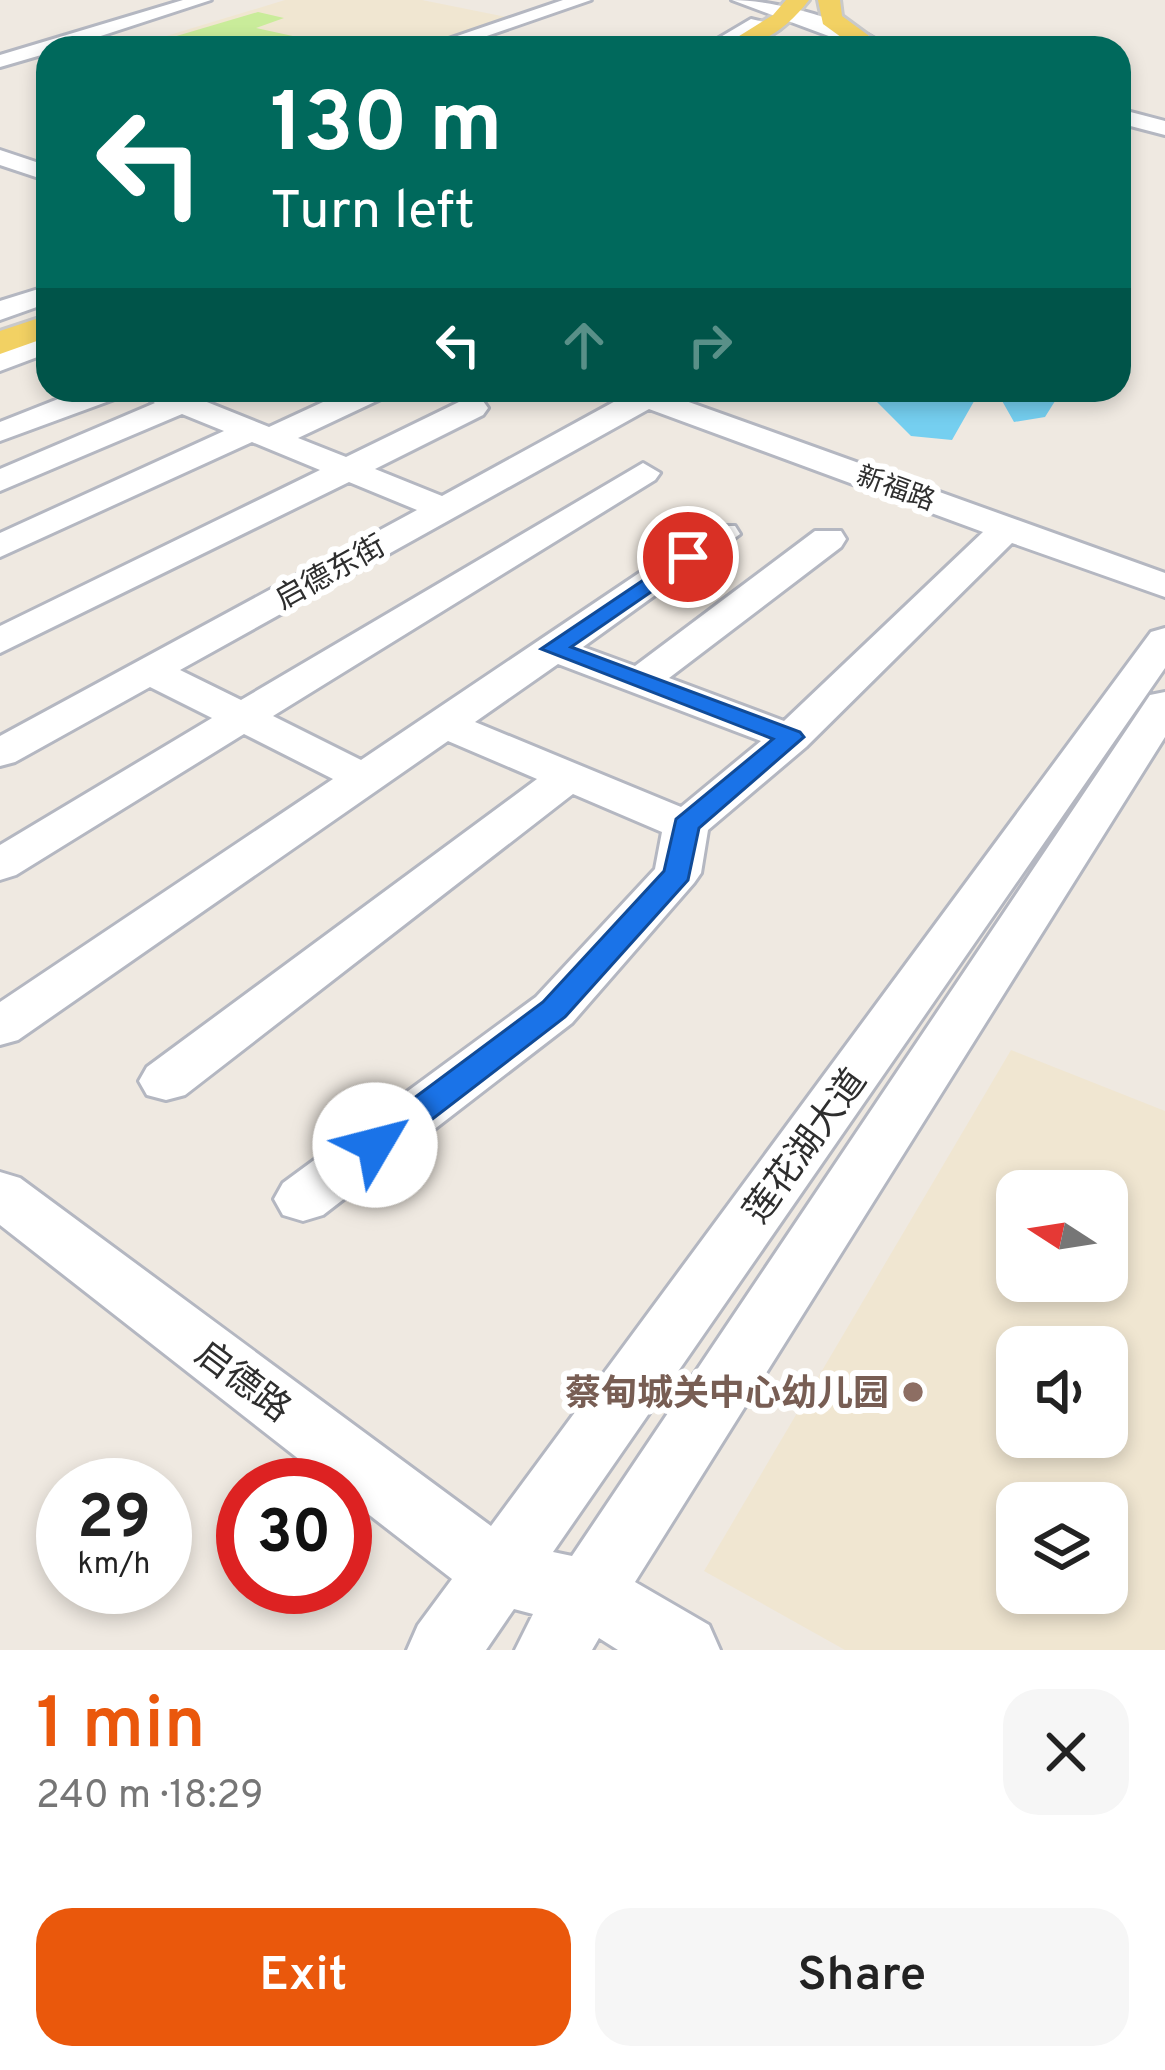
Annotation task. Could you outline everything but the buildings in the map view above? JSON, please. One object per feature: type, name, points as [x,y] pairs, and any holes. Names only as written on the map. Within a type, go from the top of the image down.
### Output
[{"type":"main road","points":[[770,22],[828,0],[831,19],[851,36]]},
{"type":"main road","points":[[0,326],[36,312]]},
{"type":"main road","points":[[0,343],[36,341]]},
{"type":"street","points":[[83,36],[202,0]]},
{"type":"street","points":[[470,36],[582,0]]},
{"type":"street","points":[[714,0],[770,22],[829,36]]},
{"type":"street","points":[[841,0],[856,36]]},
{"type":"street","points":[[739,36],[770,22]]},
{"type":"street","points":[[0,61],[36,50]]},
{"type":"street","points":[[1131,114],[1165,119]]},
{"type":"street","points":[[1131,116],[1165,128]]},
{"type":"street","points":[[0,161],[36,172]]},
{"type":"street","points":[[0,183],[36,175]]},
{"type":"street","points":[[0,311],[36,298]]},
{"type":"street","points":[[0,362],[36,345]]},
{"type":"street","points":[[3,432],[79,402]]},
{"type":"street","points":[[180,402],[433,504],[440,512]]},
{"type":"street","points":[[0,481],[197,402]]},
{"type":"street","points":[[0,546],[344,402]]},
{"type":"street","name":"启德东街","points":[[9,739],[150,671],[633,402]]},
{"type":"street","name":"新福路","points":[[677,402],[1165,586]]},
{"type":"street","name":"新福路","points":[[681,402],[1165,565]]},
{"type":"street","points":[[0,641],[472,409]]},
{"type":"street","points":[[0,865],[643,473]]},
{"type":"street","points":[[303,1199],[554,1010],[678,873],[686,825],[791,737],[1006,528]]},
{"type":"street","points":[[0,1027],[722,534]]},
{"type":"street","points":[[640,682],[828,539]]},
{"type":"street","name":"莲花湖大道","points":[[443,1650],[1165,640]]},
{"type":"street","points":[[553,649],[791,737]]},
{"type":"street","points":[[150,671],[364,778]]},
{"type":"street","name":"莲花湖大道","points":[[550,1650],[1165,704]]},
{"type":"street","points":[[443,724],[686,825]]},
{"type":"street","points":[[166,1081],[568,776]]},
{"type":"street","name":"启德路","points":[[0,1194],[499,1573],[589,1593],[684,1650]]},
{"type":"street","points":[[589,1593],[629,1650]]},
{"type":"shaded area","points":[[285,0],[422,0],[516,19],[461,36],[166,36]]},
{"type":"shaded area","name":"蔡甸城关中心幼儿园","points":[[1011,1050],[1165,1111],[1165,1650],[845,1650],[704,1571]]},
{"type":"green space","points":[[258,12],[284,18],[256,28],[293,36],[177,36]]},
{"type":"water","points":[[877,402],[974,402],[952,440],[911,436]]},
{"type":"water","points":[[1003,402],[1054,402],[1045,417],[1014,422]]},
{"type":"place","name":"蔡甸城关中心幼儿园","points":[[913,1392]]},
{"type":"route","points":[[375,1145],[554,1010],[678,873],[686,825],[791,737],[553,649],[688,557]]}]
